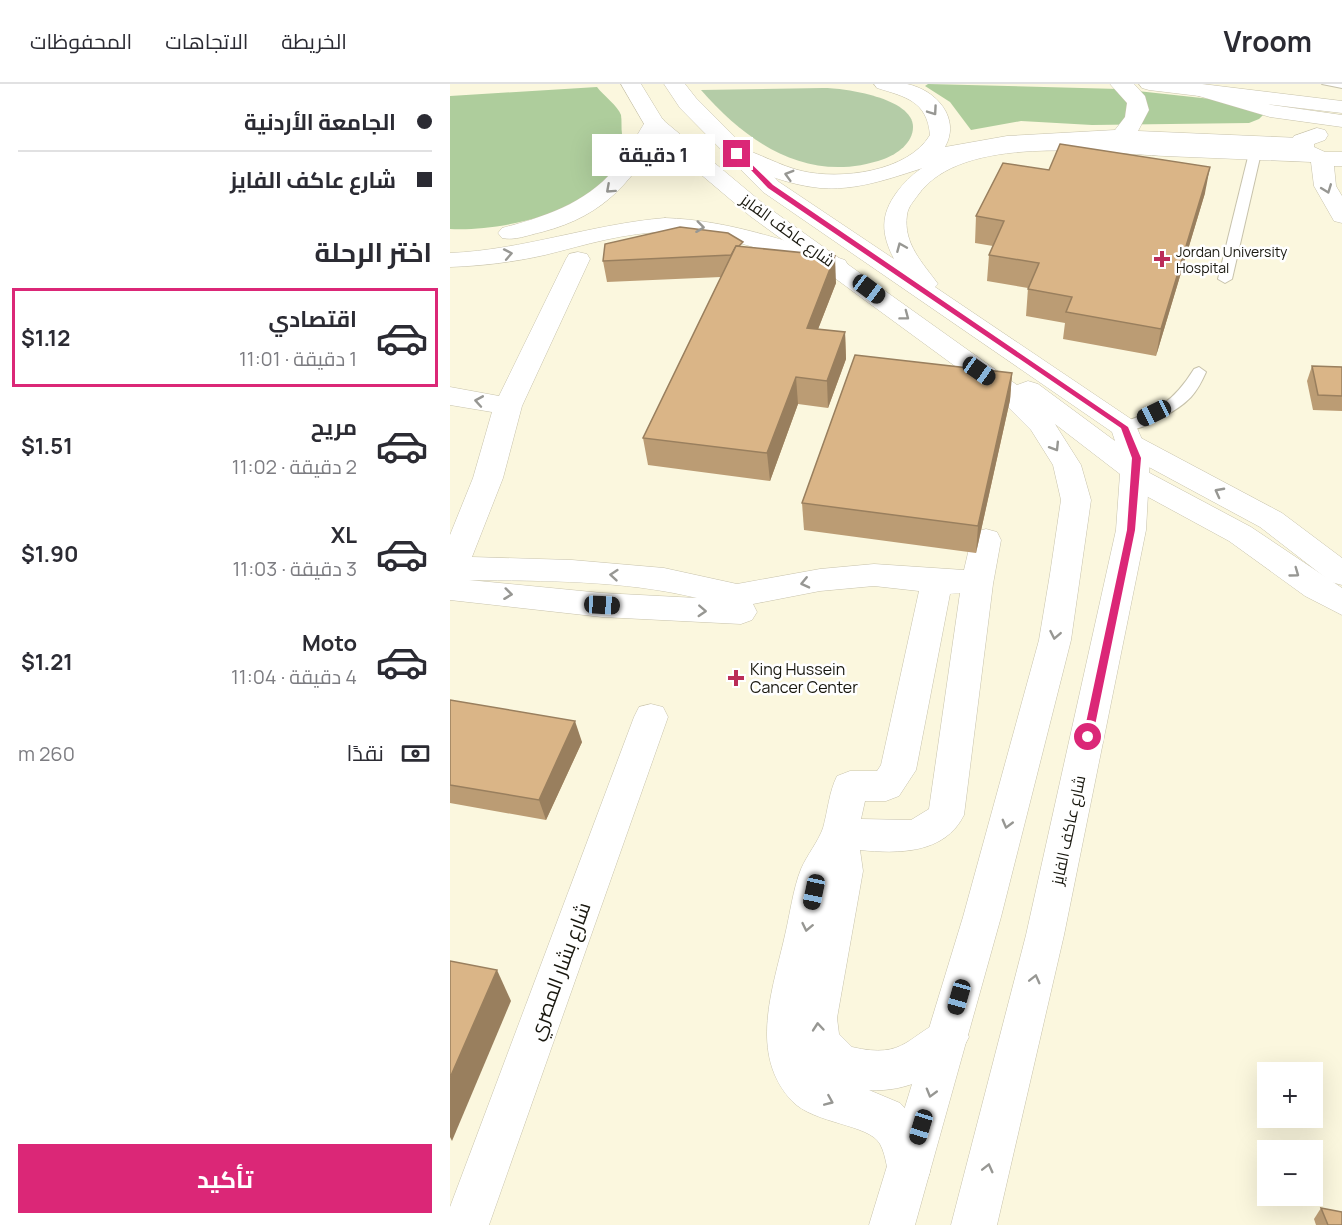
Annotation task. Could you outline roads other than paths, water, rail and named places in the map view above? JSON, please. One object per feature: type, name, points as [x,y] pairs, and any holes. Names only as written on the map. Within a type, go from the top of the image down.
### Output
[{"type":"main road","name":"شارع عاكف الفايز","points":[[631,84],[651,117],[758,211],[836,265],[1010,393],[1041,424],[1067,465],[1076,500],[1055,639],[948,1037],[892,1225]]},
{"type":"main road","points":[[884,84],[923,99],[935,109],[942,125],[940,137],[933,148],[911,163]]},
{"type":"main road","points":[[1120,84],[1135,98],[1139,113],[1136,121],[1120,138]]},
{"type":"main road","points":[[1149,84],[1342,107]]},
{"type":"main road","points":[[1199,90],[1270,111],[1342,121]]},
{"type":"main road","name":"شارع عاكف الفايز","points":[[681,93],[771,187],[951,307],[1132,455],[1131,530],[1045,935],[974,1225]]},
{"type":"main road","points":[[1270,111],[1291,123],[1316,151],[1325,186],[1342,216]]},
{"type":"main road","points":[[450,240],[488,239],[542,225],[573,214],[598,199],[615,186],[631,166],[651,117]]},
{"type":"main road","points":[[1316,151],[1321,134],[1342,138]]},
{"type":"main road","points":[[737,154],[775,171],[821,181],[876,177],[939,154],[1000,142],[1057,138],[1120,138],[1316,151]]},
{"type":"main road","points":[[951,307],[922,281],[904,254],[896,235],[895,214],[901,199],[912,185],[932,171],[955,160],[981,152],[1058,144],[1255,153],[1316,151]]},
{"type":"main road","points":[[450,260],[505,255],[641,226],[680,224],[716,228],[836,265]]},
{"type":"main road","points":[[578,259],[508,406],[488,478],[451,577],[602,605],[733,613],[799,606],[856,595],[953,585]]},
{"type":"main road","points":[[935,338],[979,354],[1132,455],[1316,588],[1342,603]]},
{"type":"main road","points":[[450,396],[508,406]]},
{"type":"main road","points":[[1132,455],[1271,520],[1342,574]]},
{"type":"main road","points":[[908,1172],[903,1144],[888,1120],[877,1113],[836,1104],[807,1087],[792,1067],[786,1045],[786,1020],[819,871],[840,833],[850,786],[886,786],[898,770],[953,585],[986,540]]},
{"type":"main road","points":[[840,833],[907,836],[925,833],[937,827],[946,815],[953,585]]},
{"type":"main road","name":"شارع بشار المصري","points":[[466,1225],[651,717]]},
{"type":"main road","points":[[840,833],[844,872],[817,1018],[820,1041],[833,1059],[847,1066],[883,1071],[914,1063],[928,1055],[948,1037]]},
{"type":"lane","points":[[1328,84],[1342,85]]},
{"type":"lane","points":[[1225,279],[1255,153]]},
{"type":"lane","points":[[1132,455],[1195,384],[1199,372]]},
{"type":"place","name":"Jordan University Hospital","points":[[1162,259]]},
{"type":"place","name":"King Hussein Cancer Center","points":[[736,678]]}]
